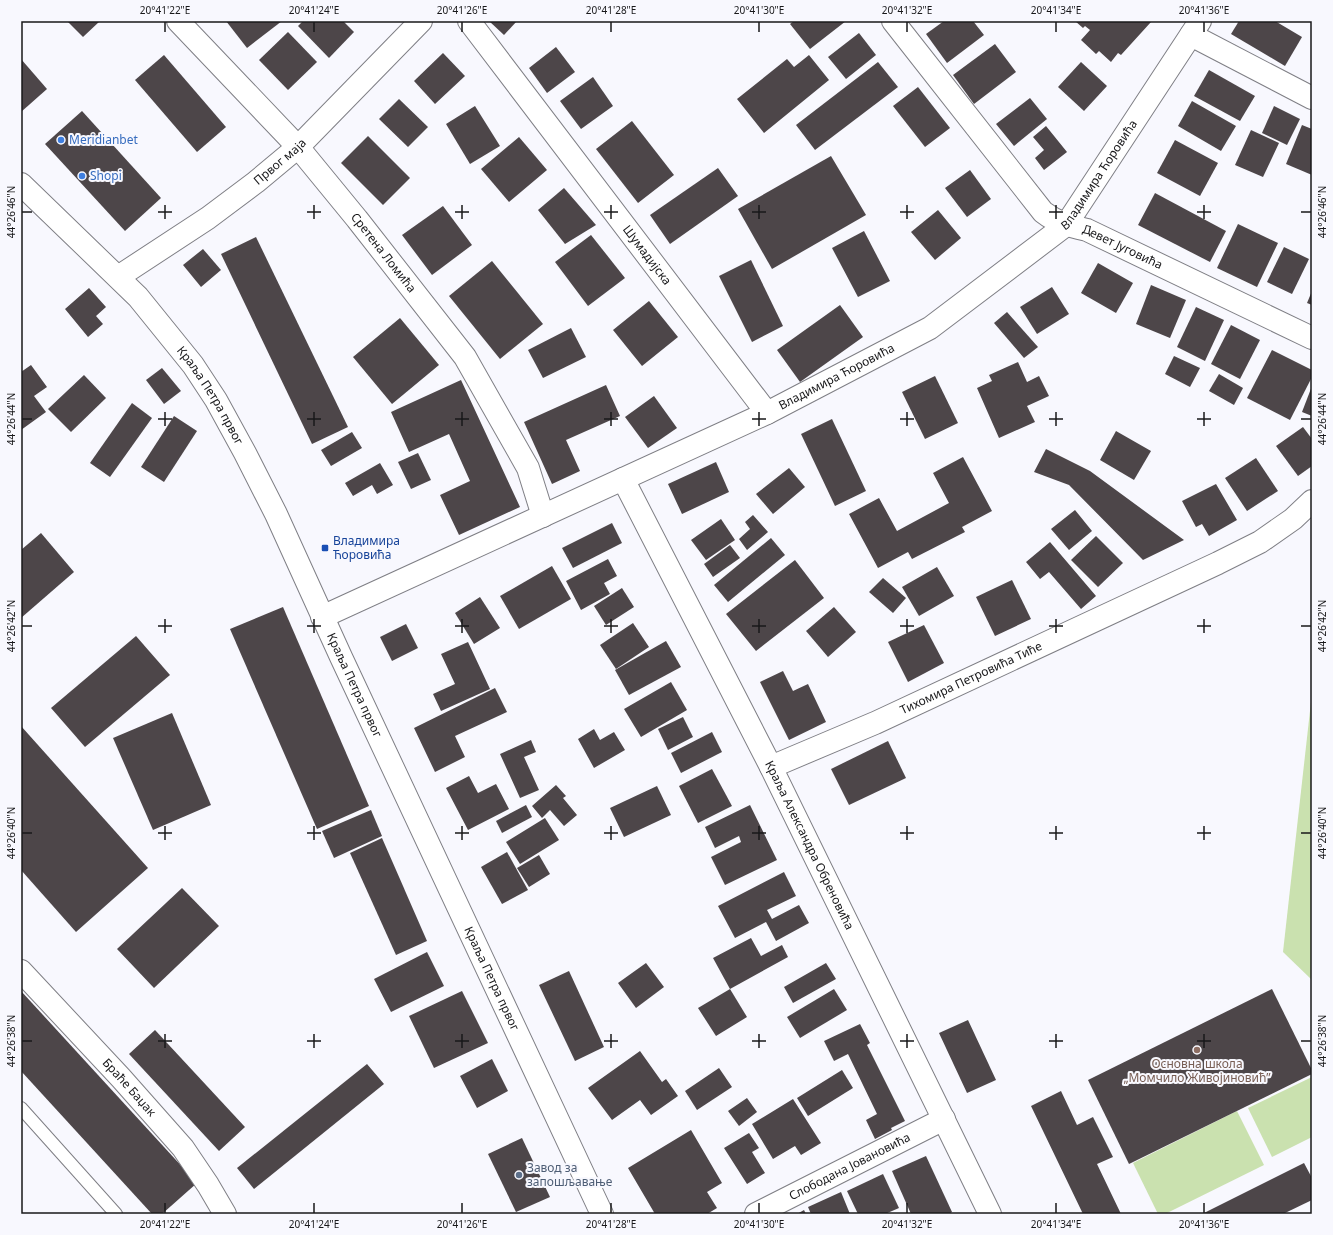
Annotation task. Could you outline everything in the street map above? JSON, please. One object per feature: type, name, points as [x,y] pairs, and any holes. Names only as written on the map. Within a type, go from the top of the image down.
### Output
[{"type":"street","name":"Сретена Ломића","points":[[178,21],[298,147],[357,219],[465,357],[528,468],[543,516]]},
{"type":"street","name":"Првог маја","points":[[118,276],[231,202],[298,147],[420,21]]},
{"type":"street","name":"Шумадијска","points":[[468,21],[767,413]]},
{"type":"street","name":"Девет Југовића","points":[[893,21],[1043,212],[1053,220],[1087,230],[1312,338]]},
{"type":"street","name":"Владимира Ћоровића","points":[[322,617],[767,413],[930,328],[1066,225],[1196,28]]},
{"type":"street","points":[[1196,28],[1312,98]]},
{"type":"street","name":"Краља Петра првог","points":[[21,184],[118,276],[138,297],[193,364],[216,400],[276,514],[322,617],[602,1214]]},
{"type":"street","name":"Краља Александра Обреновића","points":[[623,479],[771,767],[990,1214]]},
{"type":"street","name":"Тихомира Петровића Тиће","points":[[771,767],[875,723],[1218,563],[1260,542],[1293,519],[1312,501]]},
{"type":"street","name":"Браће Баџак","points":[[21,971],[121,1078],[183,1148],[208,1185],[225,1214]]},
{"type":"street","name":"Слободана Јовановића","points":[[756,1214],[944,1119]]},
{"type":"lane","points":[[21,1108],[116,1214]]},
{"type":"green space","points":[[1312,693],[1312,980],[1283,952]]},
{"type":"green space","points":[[1312,1077],[1312,1137],[1272,1157],[1248,1108]]},
{"type":"green space","points":[[1237,1111],[1264,1165],[1165,1214],[1158,1214],[1133,1163]]},
{"type":"building","points":[[67,21],[100,21],[83,37]]},
{"type":"building","points":[[226,21],[282,21],[247,48]]},
{"type":"building","points":[[303,21],[343,21],[354,32],[329,58],[298,26]]},
{"type":"building","points":[[489,21],[517,21],[504,35]]},
{"type":"building","points":[[794,21],[846,21],[810,49],[790,24]]},
{"type":"building","points":[[944,21],[973,21],[984,35],[947,63],[926,34]]},
{"type":"building","points":[[1075,21],[1151,22],[1121,55],[1118,53],[1111,62],[1099,51],[1096,54],[1081,40],[1090,30],[1085,26],[1083,28]]},
{"type":"building","points":[[1239,21],[1275,21],[1302,37],[1285,66],[1231,34]]},
{"type":"building","points":[[288,32],[317,62],[288,90],[259,60]]},
{"type":"building","points":[[859,33],[876,55],[846,79],[828,57]]},
{"type":"building","points":[[995,44],[1016,72],[974,104],[953,75]]},
{"type":"building","points":[[556,47],[575,72],[547,93],[529,68]]},
{"type":"building","points":[[443,53],[465,76],[435,104],[414,81]]},
{"type":"building","points":[[164,55],[226,127],[197,152],[135,80]]},
{"type":"building","points":[[809,55],[829,80],[764,133],[737,99],[787,59],[794,67]]},
{"type":"building","points":[[21,59],[47,89],[21,112]]},
{"type":"building","points":[[878,62],[898,87],[815,150],[796,125]]},
{"type":"building","points":[[1081,62],[1107,86],[1084,111],[1058,87]]},
{"type":"building","points":[[1209,70],[1255,96],[1240,121],[1194,96]]},
{"type":"building","points":[[593,77],[613,106],[581,129],[560,101]]},
{"type":"building","points":[[918,87],[950,128],[925,147],[893,106]]},
{"type":"building","points":[[1030,98],[1047,119],[1014,146],[996,124]]},
{"type":"building","points":[[399,99],[428,127],[408,147],[379,119]]},
{"type":"building","points":[[1192,101],[1236,126],[1221,151],[1178,126]]},
{"type":"building","points":[[475,106],[500,146],[470,164],[446,124]]},
{"type":"building","points":[[1274,106],[1300,119],[1287,145],[1262,133]]},
{"type":"building","points":[[82,111],[161,198],[125,231],[45,144]]},
{"type":"building","points":[[632,121],[674,175],[638,203],[596,149]]},
{"type":"building","points":[[1302,125],[1312,129],[1312,175],[1286,164]]},
{"type":"building","points":[[1046,126],[1067,152],[1044,170],[1035,158],[1044,150],[1033,137]]},
{"type":"building","points":[[1251,130],[1279,143],[1263,177],[1235,165]]},
{"type":"building","points":[[368,136],[410,178],[383,205],[341,163]]},
{"type":"building","points":[[519,137],[547,170],[509,202],[481,169]]},
{"type":"building","points":[[1175,140],[1218,163],[1200,196],[1157,173]]},
{"type":"building","points":[[831,156],[866,215],[772,269],[738,209]]},
{"type":"building","points":[[718,168],[738,196],[670,244],[650,215]]},
{"type":"building","points":[[970,170],[991,199],[967,217],[945,188]]},
{"type":"building","points":[[564,188],[596,225],[565,244],[538,210]]},
{"type":"building","points":[[1155,193],[1226,231],[1210,262],[1138,225]]},
{"type":"building","points":[[443,206],[472,245],[432,275],[402,235]]},
{"type":"building","points":[[938,210],[961,238],[935,260],[911,232]]},
{"type":"building","points":[[1238,224],[1278,243],[1257,287],[1217,268]]},
{"type":"building","points":[[864,231],[890,281],[858,297],[832,248]]},
{"type":"building","points":[[591,235],[625,278],[588,306],[555,262]]},
{"type":"building","points":[[256,237],[348,427],[312,444],[221,254]]},
{"type":"building","points":[[1284,247],[1309,259],[1292,294],[1267,282]]},
{"type":"building","points":[[203,249],[221,270],[201,287],[183,265]]},
{"type":"building","points":[[751,260],[783,326],[752,342],[719,276]]},
{"type":"building","points":[[492,261],[543,324],[500,359],[449,296]]},
{"type":"building","points":[[1098,263],[1133,283],[1116,313],[1081,293]]},
{"type":"building","points":[[1151,285],[1186,300],[1170,338],[1136,324]]},
{"type":"building","points":[[1052,287],[1069,314],[1037,334],[1020,307]]},
{"type":"building","points":[[89,288],[106,307],[96,316],[103,324],[88,337],[65,309]]},
{"type":"building","points":[[1312,291],[1312,305],[1307,303]]},
{"type":"building","points":[[649,301],[678,337],[642,366],[613,330]]},
{"type":"building","points":[[840,305],[863,337],[800,382],[777,350]]},
{"type":"building","points":[[1196,307],[1224,320],[1205,361],[1177,347]]},
{"type":"building","points":[[1007,312],[1038,347],[1024,358],[994,323]]},
{"type":"building","points":[[400,318],[439,365],[392,404],[353,357]]},
{"type":"building","points":[[1231,325],[1260,340],[1240,379],[1211,364]]},
{"type":"building","points":[[571,328],[586,357],[543,378],[528,350]]},
{"type":"building","points":[[1272,350],[1312,370],[1312,377],[1290,420],[1247,398]]},
{"type":"building","points":[[1174,356],[1200,368],[1190,387],[1165,374]]},
{"type":"building","points":[[1018,362],[1027,382],[1039,376],[1049,396],[1027,406],[1035,422],[999,438],[977,388],[992,381],[989,375]]},
{"type":"building","points":[[31,365],[47,387],[34,396],[46,412],[21,430],[21,372]]},
{"type":"building","points":[[162,368],[181,391],[164,404],[146,380]]},
{"type":"building","points":[[1219,374],[1243,388],[1234,405],[1209,391]]},
{"type":"building","points":[[84,375],[106,398],[71,432],[48,409]]},
{"type":"building","points":[[935,376],[958,423],[925,439],[902,392]]},
{"type":"building","points":[[461,380],[520,507],[459,535],[440,495],[470,481],[449,434],[409,452],[391,412]]},
{"type":"building","points":[[606,385],[620,416],[566,440],[580,471],[552,484],[524,422]]},
{"type":"building","points":[[1312,386],[1312,416],[1302,412]]},
{"type":"building","points":[[654,396],[677,428],[648,448],[625,417]]},
{"type":"building","points":[[132,403],[152,418],[110,477],[90,463]]},
{"type":"building","points":[[174,416],[197,431],[164,482],[141,467]]},
{"type":"building","points":[[832,419],[866,491],[835,506],[801,434]]},
{"type":"building","points":[[1303,427],[1312,439],[1312,466],[1298,476],[1276,446]]},
{"type":"building","points":[[1116,431],[1151,451],[1134,480],[1100,460]]},
{"type":"building","points":[[352,432],[362,448],[331,466],[321,450]]},
{"type":"building","points":[[1046,449],[1090,471],[1184,540],[1143,560],[1069,485],[1034,472]]},
{"type":"building","points":[[418,453],[431,480],[411,489],[398,462]]},
{"type":"building","points":[[963,457],[992,511],[962,527],[965,532],[912,559],[908,552],[878,568],[849,514],[879,498],[897,531],[949,503],[933,473]]},
{"type":"building","points":[[1256,458],[1278,491],[1247,511],[1225,478]]},
{"type":"building","points":[[716,462],[729,492],[682,514],[668,484]]},
{"type":"building","points":[[380,463],[393,485],[377,494],[372,485],[353,496],[345,483]]},
{"type":"building","points":[[789,468],[805,487],[773,514],[756,494]]},
{"type":"building","points":[[1216,484],[1237,520],[1209,536],[1202,524],[1196,527],[1182,501]]},
{"type":"building","points":[[1075,510],[1092,531],[1069,550],[1051,529]]},
{"type":"building","points":[[753,515],[768,532],[747,550],[739,539],[750,529],[745,522]]},
{"type":"building","points":[[721,519],[735,540],[706,560],[691,540]]},
{"type":"building","points":[[612,523],[622,543],[573,568],[562,548]]},
{"type":"building","points":[[41,533],[74,572],[21,618],[21,550]]},
{"type":"building","points":[[1096,536],[1123,563],[1098,587],[1071,560]]},
{"type":"building","points":[[771,538],[785,555],[728,602],[714,585]]},
{"type":"building","points":[[1050,542],[1096,596],[1081,609],[1049,572],[1040,579],[1026,562]]},
{"type":"building","points":[[730,545],[740,558],[713,577],[704,564]]},
{"type":"building","points":[[608,559],[617,576],[604,583],[610,594],[581,610],[566,581]]},
{"type":"building","points":[[795,560],[824,598],[756,651],[726,614]]},
{"type":"building","points":[[552,566],[571,599],[519,629],[500,596]]},
{"type":"building","points":[[937,567],[954,596],[919,616],[902,587]]},
{"type":"building","points":[[883,578],[906,598],[893,613],[869,592]]},
{"type":"building","points":[[1012,580],[1031,619],[995,636],[976,597]]},
{"type":"building","points":[[622,588],[634,607],[606,625],[594,606]]},
{"type":"building","points":[[480,597],[500,628],[474,644],[455,613]]},
{"type":"building","points":[[283,607],[369,806],[317,829],[230,629]]},
{"type":"building","points":[[834,607],[856,632],[828,657],[806,631]]},
{"type":"building","points":[[633,623],[649,647],[616,669],[600,645]]},
{"type":"building","points":[[406,624],[418,648],[392,661],[380,637]]},
{"type":"building","points":[[924,625],[944,663],[908,682],[888,642]]},
{"type":"building","points":[[136,636],[170,675],[85,747],[51,708]]},
{"type":"building","points":[[666,641],[681,667],[629,695],[615,670]]},
{"type":"building","points":[[468,642],[490,689],[441,711],[433,694],[455,684],[441,654]]},
{"type":"building","points":[[783,671],[793,691],[808,684],[826,722],[789,740],[760,682]]},
{"type":"building","points":[[671,682],[687,710],[641,737],[624,709]]},
{"type":"building","points":[[495,688],[507,712],[455,736],[465,757],[435,772],[414,728]]},
{"type":"building","points":[[172,713],[211,805],[153,830],[113,738]]},
{"type":"building","points":[[683,717],[693,737],[668,750],[658,729]]},
{"type":"building","points":[[21,726],[148,868],[76,932],[21,870]]},
{"type":"building","points":[[594,729],[600,740],[614,732],[625,750],[594,768],[578,739]]},
{"type":"building","points":[[712,732],[722,752],[681,773],[671,753]]},
{"type":"building","points":[[531,740],[536,752],[524,757],[539,790],[520,798],[500,754]]},
{"type":"building","points":[[888,741],[906,778],[849,805],[831,769]]},
{"type":"building","points":[[712,769],[732,806],[698,823],[679,786]]},
{"type":"building","points":[[469,776],[478,793],[496,784],[509,809],[468,830],[446,788]]},
{"type":"building","points":[[556,785],[566,796],[563,798],[577,815],[564,826],[550,810],[542,818],[532,806]]},
{"type":"building","points":[[657,786],[671,815],[624,837],[610,808]]},
{"type":"building","points":[[526,805],[532,817],[502,833],[496,821]]},
{"type":"building","points":[[750,805],[777,860],[725,885],[711,857],[741,842],[739,836],[715,848],[705,827]]},
{"type":"building","points":[[371,810],[382,836],[334,858],[322,831]]},
{"type":"building","points":[[545,818],[559,840],[520,864],[506,842]]},
{"type":"building","points":[[382,838],[427,941],[396,955],[350,853]]},
{"type":"building","points":[[507,852],[528,890],[502,904],[481,867]]},
{"type":"building","points":[[539,855],[550,874],[529,887],[517,868]]},
{"type":"building","points":[[784,872],[796,896],[767,910],[772,919],[799,905],[809,923],[776,941],[766,922],[735,938],[718,906]]},
{"type":"building","points":[[182,888],[219,926],[154,988],[117,949]]},
{"type":"building","points":[[751,938],[761,956],[782,945],[788,957],[730,989],[713,958]]},
{"type":"building","points":[[427,952],[444,986],[391,1012],[374,979]]},
{"type":"building","points":[[646,963],[664,987],[636,1008],[618,983]]},
{"type":"building","points":[[826,963],[836,979],[793,1003],[784,987]]},
{"type":"building","points":[[569,971],[604,1047],[575,1061],[539,985]]},
{"type":"building","points":[[730,989],[747,1017],[716,1036],[698,1008]]},
{"type":"building","points":[[834,989],[847,1010],[800,1038],[787,1017]]},
{"type":"building","points":[[1272,989],[1312,1070],[1312,1074],[1129,1164],[1088,1080]]},
{"type":"building","points":[[21,991],[197,1183],[162,1214],[152,1214],[21,1071]]},
{"type":"building","points":[[462,991],[488,1043],[434,1068],[409,1016]]},
{"type":"building","points":[[968,1020],[996,1080],[967,1093],[939,1033]]},
{"type":"building","points":[[860,1024],[870,1043],[867,1045],[905,1121],[891,1128],[892,1130],[875,1139],[866,1120],[877,1114],[848,1054],[834,1061],[824,1041]]},
{"type":"building","points":[[155,1030],[245,1127],[219,1151],[129,1054]]},
{"type":"building","points":[[640,1051],[662,1082],[666,1079],[678,1096],[651,1115],[640,1100],[612,1120],[588,1088]]},
{"type":"building","points":[[492,1059],[508,1091],[477,1108],[460,1076]]},
{"type":"building","points":[[367,1064],[384,1084],[254,1189],[237,1168]]},
{"type":"building","points":[[719,1068],[732,1087],[697,1110],[685,1091]]},
{"type":"building","points":[[842,1070],[853,1088],[808,1116],[797,1098]]},
{"type":"building","points":[[1061,1091],[1077,1125],[1093,1117],[1113,1157],[1097,1164],[1121,1214],[1083,1214],[1031,1106]]},
{"type":"building","points":[[747,1098],[757,1112],[739,1126],[728,1111]]},
{"type":"building","points":[[793,1099],[821,1143],[801,1155],[795,1146],[773,1159],[752,1124]]},
{"type":"building","points":[[691,1130],[722,1183],[707,1192],[717,1208],[707,1214],[655,1214],[628,1168]]},
{"type":"building","points":[[749,1133],[759,1148],[752,1152],[765,1173],[747,1184],[724,1148]]},
{"type":"building","name":"Завод за запошљавање","points":[[522,1138],[550,1197],[516,1212],[488,1154]]},
{"type":"building","points":[[926,1156],[952,1212],[949,1214],[911,1214],[892,1171]]},
{"type":"building","points":[[1304,1163],[1312,1178],[1312,1200],[1283,1214],[1202,1214]]},
{"type":"building","points":[[883,1174],[899,1208],[885,1214],[858,1214],[847,1191]]},
{"type":"building","points":[[841,1192],[850,1214],[811,1214],[808,1207]]},
{"type":"building","points":[[804,1210],[806,1214],[797,1214]]},
{"type":"place","name":"Meridianbet","points":[[61,140]]},
{"type":"place","name":"Shopi","points":[[82,176]]},
{"type":"place","name":"Владимира Ћоровића","points":[[325,548]]},
{"type":"place","name":"Основна школа „Момчило Живојиновић”","points":[[1197,1050]]},
{"type":"place","name":"Завод за запошљавање","points":[[519,1175]]}]
